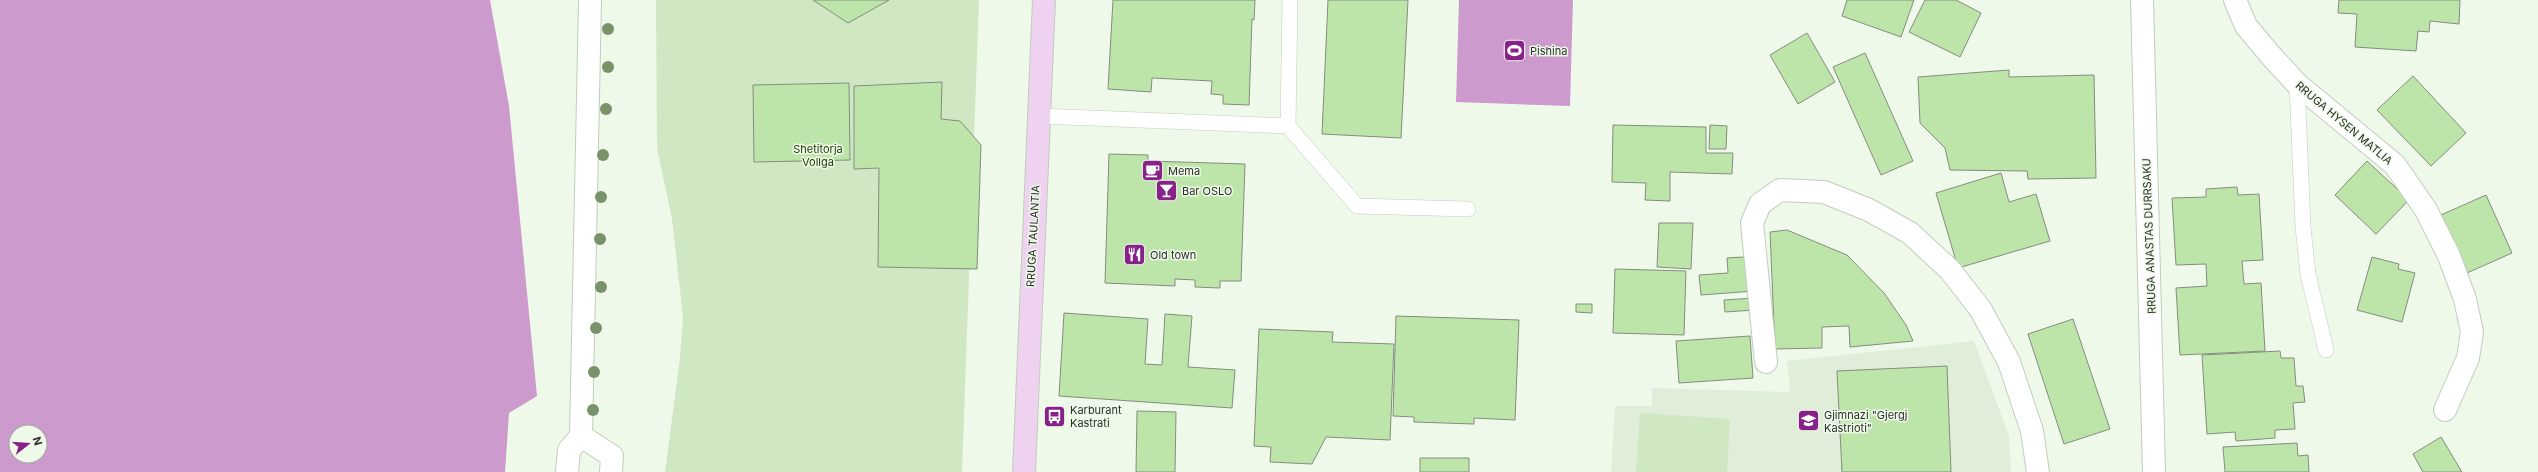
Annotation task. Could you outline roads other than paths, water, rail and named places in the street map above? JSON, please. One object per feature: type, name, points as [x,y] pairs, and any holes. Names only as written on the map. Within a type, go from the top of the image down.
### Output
[{"type":"main road","name":"RRUGA TAULANTIA","points":[[1024,472],[1044,0]]},
{"type":"street","points":[[567,472],[569,450],[581,436],[590,0]]},
{"type":"street","name":"RRUGA ANASTAS DURRSAKU","points":[[2142,0],[2154,472]]},
{"type":"street","name":"RRUGA HYSEN MATLIA","points":[[2235,0],[2246,26],[2297,84],[2395,164],[2426,210],[2449,256],[2465,299],[2472,332],[2468,358],[2445,410]]},
{"type":"street","points":[[1766,362],[1752,223],[1760,204],[1780,190],[1824,192],[1869,210],[1910,233],[1950,270],[1981,310],[2009,362],[2032,431],[2038,472]]},
{"type":"street","points":[[581,436],[612,456],[611,472]]},
{"type":"lane","points":[[1290,0],[1288,126],[1357,206],[1468,209]]},
{"type":"lane","points":[[2297,84],[2303,235],[2308,274],[2326,350]]},
{"type":"lane","points":[[1040,116],[1288,126]]},
{"type":"place","name":"Pishina","points":[[1515,51]]},
{"type":"place","name":"Mema","points":[[1153,171]]},
{"type":"place","name":"Bar OSLO","points":[[1166,191]]},
{"type":"place","name":"Old town","points":[[1134,255]]},
{"type":"place","name":"Karburant Kastrati","points":[[1054,416]]},
{"type":"place","name":"Gjimnazi \"Gjergj Kastrioti\"","points":[[1809,421]]},
{"type":"park label","name":"Shetitorja Vollga","points":[[818,155]]}]
